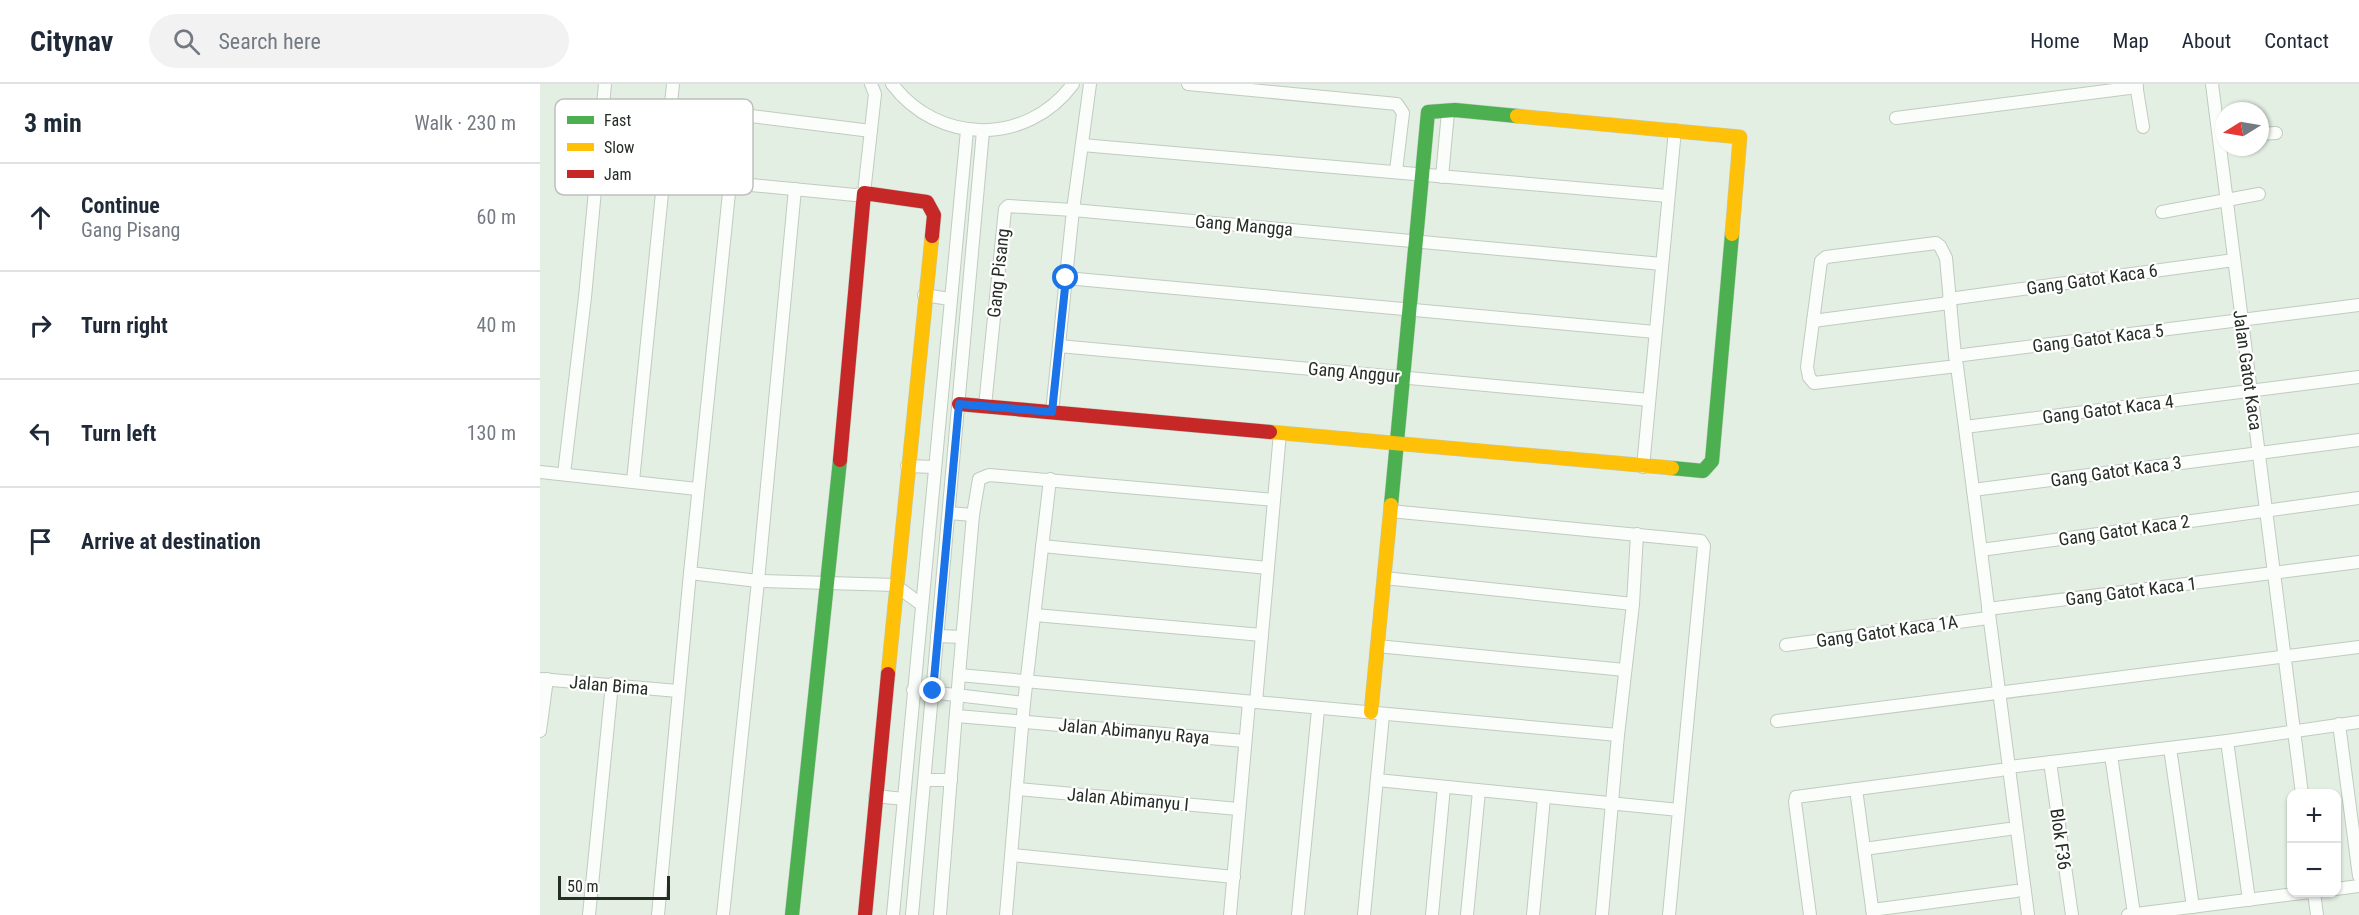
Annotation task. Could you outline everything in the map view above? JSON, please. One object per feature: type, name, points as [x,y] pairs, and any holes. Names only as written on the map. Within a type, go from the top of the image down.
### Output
[{"type":"street","points":[[604,99],[605,84]]},
{"type":"street","points":[[672,99],[673,84]]},
{"type":"street","points":[[792,915],[829,581],[875,94],[871,84]]},
{"type":"street","points":[[892,84],[923,114],[944,124],[967,130],[983,131],[1014,127],[1029,121],[1055,104],[1073,84]]},
{"type":"street","points":[[1052,412],[1073,210],[1090,84]]},
{"type":"street","points":[[1188,84],[1396,104],[1402,113],[1396,171]]},
{"type":"street","name":"Jalan Gatot Kaca","points":[[2212,84],[2215,102]]},
{"type":"street","points":[[1896,118],[2137,86],[2143,127]]},
{"type":"street","points":[[959,404],[1052,412],[1280,433],[1398,444],[1643,467],[1703,471],[1711,466],[1713,449],[1741,140],[1736,135],[1455,110],[1448,112],[1432,110],[1426,117],[1407,309],[1398,444],[1377,646],[1377,780],[1364,915]]},
{"type":"street","points":[[1442,177],[1448,112]]},
{"type":"street","points":[[753,116],[871,131]]},
{"type":"street","points":[[893,915],[967,130]]},
{"type":"street","points":[[1643,467],[1675,130]]},
{"type":"street","points":[[916,914],[925,780],[983,131]]},
{"type":"street","points":[[2269,133],[2276,133]]},
{"type":"street","points":[[1082,144],[1668,196]]},
{"type":"street","name":"Jalan Gatot Kaca","points":[[2222,156],[2226,200],[2301,789]]},
{"type":"street","points":[[753,185],[914,199],[932,207],[934,214],[895,585],[865,915]]},
{"type":"street","points":[[723,915],[758,581],[795,189]]},
{"type":"street","points":[[2162,212],[2259,194]]},
{"type":"street","points":[[564,474],[595,195]]},
{"type":"street","points":[[633,481],[661,195]]},
{"type":"street","points":[[658,915],[697,489],[729,195]]},
{"type":"street","name":"Gang Pisang","points":[[985,406],[1005,209],[1013,207],[1073,210]]},
{"type":"street","name":"Gang Mangga","points":[[1073,210],[1662,264]]},
{"type":"street","points":[[1814,321],[1819,267],[1826,256],[1936,243],[1940,246],[1946,258],[1949,301],[1981,550],[2005,769],[2028,915]]},
{"type":"street","name":"Gang Gatot Kaca 6","points":[[1814,321],[2234,260]]},
{"type":"street","points":[[1066,278],[1655,332]]},
{"type":"street","points":[[924,295],[950,299]]},
{"type":"street","name":"Gang Gatot Kaca 5","points":[[1814,321],[1807,367],[1811,380],[1820,383],[1956,361],[2359,305]]},
{"type":"street","name":"Gang Anggur","points":[[1059,346],[1649,400]]},
{"type":"street","name":"Gang Gatot Kaca 4","points":[[1965,427],[2359,377]]},
{"type":"street","points":[[1230,915],[1244,741],[1262,635],[1280,433]]},
{"type":"street","name":"Gang Gatot Kaca 3","points":[[1973,490],[2359,440]]},
{"type":"street","points":[[907,466],[934,467]]},
{"type":"street","points":[[540,472],[697,489]]},
{"type":"street","points":[[940,915],[973,515],[976,486],[984,476],[1050,479],[1274,500]]},
{"type":"street","points":[[1006,915],[1024,703],[1050,479]]},
{"type":"street","name":"Gang Gatot Kaca 2","points":[[1981,550],[2359,498]]},
{"type":"street","points":[[1390,511],[1701,541],[1704,546],[1669,915]]},
{"type":"street","points":[[949,513],[973,515]]},
{"type":"street","points":[[1602,915],[1637,534]]},
{"type":"street","points":[[1042,546],[1268,568]]},
{"type":"street","name":"Gang Gatot Kaca 1","points":[[1988,613],[2359,562]]},
{"type":"street","points":[[690,573],[758,581],[829,581],[895,585],[922,605]]},
{"type":"street","points":[[1384,578],[1632,604]]},
{"type":"street","name":"Gang Gatot Kaca 1A","points":[[1786,645],[1988,613]]},
{"type":"street","points":[[1035,615],[1262,635]]},
{"type":"street","points":[[938,636],[962,637]]},
{"type":"street","points":[[1377,646],[1625,670]]},
{"type":"street","points":[[1777,721],[2359,647]]},
{"type":"street","points":[[958,675],[1318,710],[1618,735]]},
{"type":"street","points":[[540,731],[543,679]]},
{"type":"street","name":"Jalan Bima","points":[[543,679],[678,691]]},
{"type":"street","points":[[590,915],[612,684]]},
{"type":"street","points":[[914,690],[958,693],[1024,703]]},
{"type":"street","points":[[1298,915],[1318,710]]},
{"type":"street","name":"Jalan Abimanyu Raya","points":[[957,716],[1244,741]]},
{"type":"street","points":[[1810,915],[1795,799],[1800,796],[2359,722]]},
{"type":"street","points":[[2339,724],[2359,876]]},
{"type":"street","points":[[2227,741],[2249,900]]},
{"type":"street","points":[[2170,748],[2193,907]]},
{"type":"street","points":[[2111,755],[2134,914]]},
{"type":"street","name":"Blok F36","points":[[2050,762],[2072,915]]},
{"type":"street","points":[[925,780],[951,780]]},
{"type":"street","points":[[1377,780],[1679,810]]},
{"type":"street","points":[[1432,915],[1444,787]]},
{"type":"street","name":"Jalan Abimanyu I","points":[[1018,789],[1238,809]]},
{"type":"street","points":[[1856,789],[1872,912],[2016,891]]},
{"type":"street","points":[[1467,915],[1479,791]]},
{"type":"street","points":[[875,796],[904,799]]},
{"type":"street","points":[[1533,915],[1545,798]]},
{"type":"street","points":[[1864,849],[2009,830]]},
{"type":"street","points":[[1012,855],[1234,877]]},
{"type":"street","points":[[2341,888],[2359,886]]},
{"type":"street","points":[[2128,915],[2287,895]]},
{"type":"street","points":[[2313,897],[2318,915]]},
{"type":"traffic: fast","points":[[1391,505],[1428,112],[1455,110],[1517,116]]},
{"type":"traffic: fast","points":[[1672,468],[1703,471],[1712,461],[1732,234]]},
{"type":"traffic: fast","points":[[792,915],[840,460]]},
{"type":"traffic: slow","points":[[1517,116],[1740,137],[1732,234]]},
{"type":"traffic: slow","points":[[888,674],[932,236]]},
{"type":"traffic: slow","points":[[1270,432],[1672,468]]},
{"type":"traffic: slow","points":[[1371,712],[1391,505]]},
{"type":"traffic: jam","points":[[840,460],[864,193],[927,202],[934,215],[932,236]]},
{"type":"traffic: jam","points":[[959,404],[1270,432]]},
{"type":"traffic: jam","points":[[865,915],[888,674]]},
{"type":"route","points":[[933,691],[959,404],[1052,412],[1066,278]]}]
